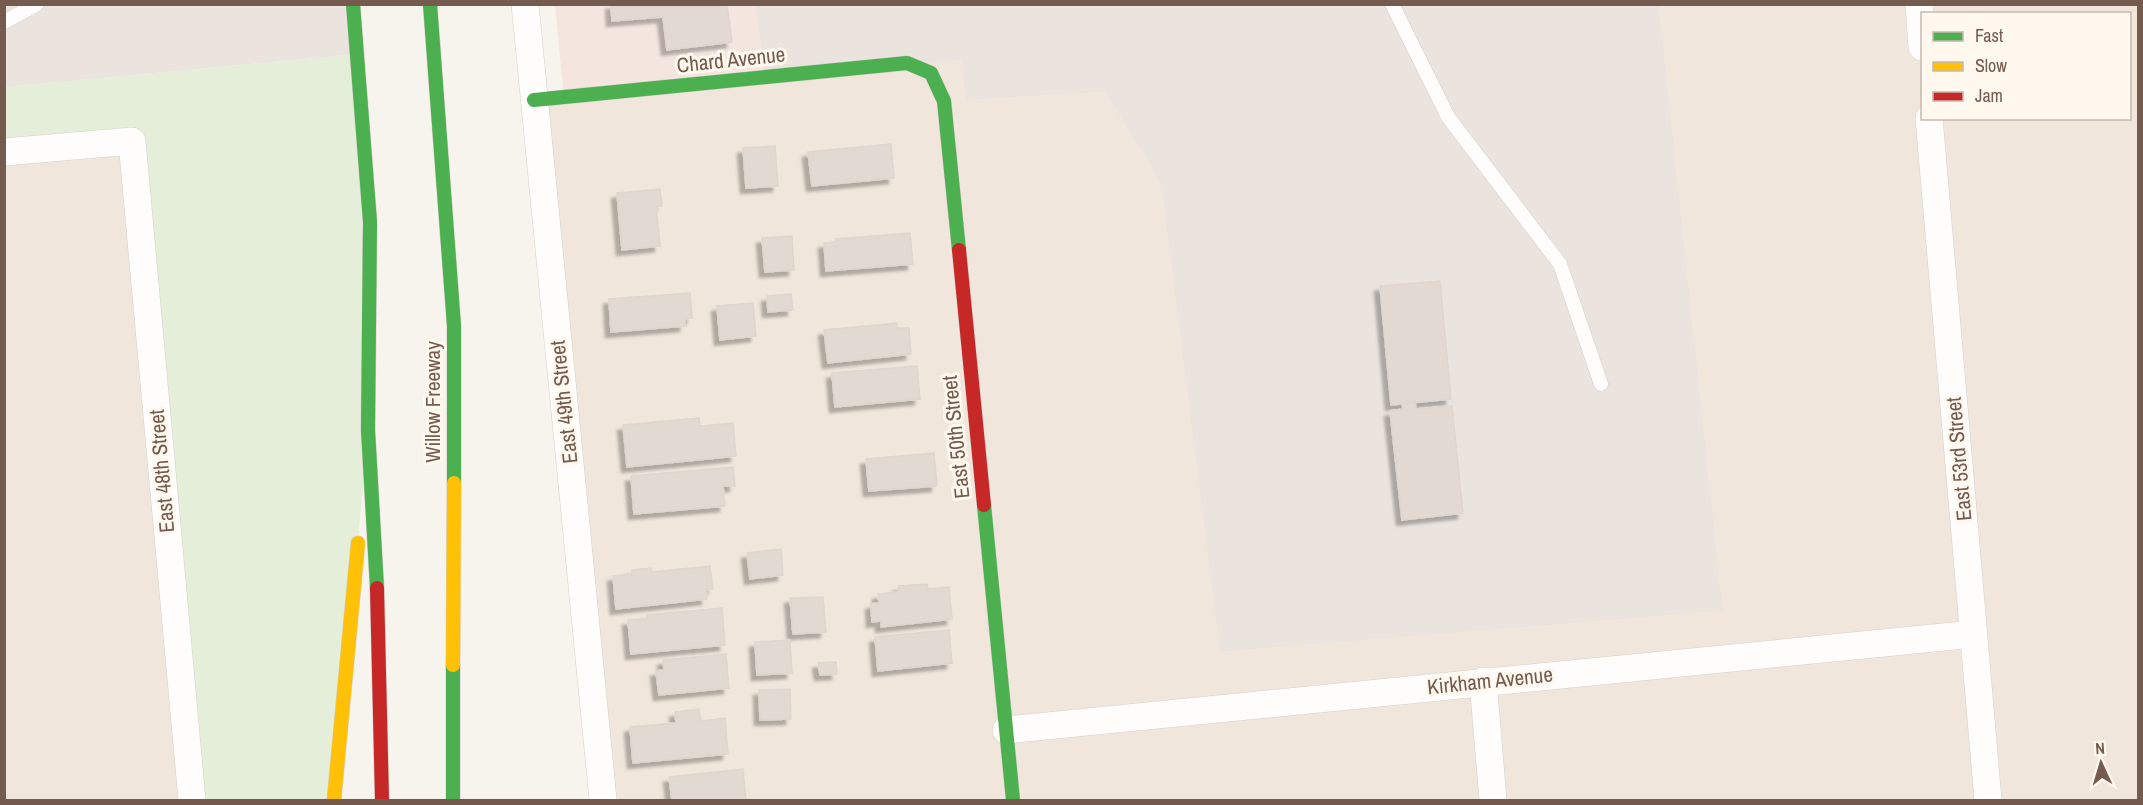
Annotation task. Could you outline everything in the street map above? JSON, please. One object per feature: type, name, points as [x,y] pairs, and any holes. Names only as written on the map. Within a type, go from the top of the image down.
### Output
[{"type":"main road","points":[[353,4],[370,222],[368,430],[380,651],[382,801]]},
{"type":"main road","name":"Willow Freeway","points":[[430,4],[454,326],[454,801]]},
{"type":"main road","name":"Chard Avenue","points":[[534,100],[907,63],[931,73]]},
{"type":"main road","name":"East 50th Street","points":[[931,73],[944,101],[1012,801]]},
{"type":"main road","points":[[334,801],[368,430]]},
{"type":"street","name":"East 49th Street","points":[[525,4],[603,801]]},
{"type":"street","points":[[1919,4],[1921,26]]},
{"type":"street","name":"East 53rd Street","points":[[1929,120],[1988,801]]},
{"type":"street","name":"East 48th Street","points":[[4,152],[132,141],[192,801]]},
{"type":"street","name":"Kirkham Avenue","points":[[1006,730],[1974,634]]},
{"type":"street","points":[[1483,681],[1493,801]]},
{"type":"lane","points":[[4,22],[38,4]]},
{"type":"lane","points":[[1392,4],[1448,117],[1560,264],[1601,384]]},
{"type":"shaded area","points":[[5,5],[353,5],[357,54],[5,87]]},
{"type":"shaded area","points":[[555,5],[755,5],[766,77],[564,98]]},
{"type":"shaded area","points":[[755,5],[1659,5],[1723,611],[1220,652],[1161,183],[1105,92],[966,100],[961,60],[766,77]]},
{"type":"shaded area","points":[[1659,5],[2138,5],[2138,800],[603,800],[534,100],[961,59],[966,100],[1105,92],[1161,183],[1220,652],[1723,611]]},
{"type":"shaded area","points":[[132,141],[192,800],[5,800],[5,152]]},
{"type":"green space","points":[[357,54],[368,430],[334,800],[192,800],[132,141],[5,152],[5,87]]},
{"type":"building","points":[[611,4],[727,4],[732,42],[667,50],[663,17],[612,21]]},
{"type":"building","points":[[891,144],[894,178],[812,186],[808,152]]},
{"type":"building","points":[[775,146],[778,186],[746,188],[743,148]]},
{"type":"building","points":[[660,189],[662,206],[656,207],[660,246],[622,250],[617,193]]},
{"type":"building","points":[[910,233],[913,264],[826,271],[824,243],[836,242],[836,239]]},
{"type":"building","points":[[792,236],[794,270],[765,272],[762,238]]},
{"type":"building","points":[[1440,281],[1451,399],[1391,405],[1380,286]]},
{"type":"building","points":[[690,293],[692,318],[685,319],[685,326],[611,332],[609,299]]},
{"type":"building","points":[[791,294],[793,310],[768,312],[767,296]]},
{"type":"building","points":[[753,303],[756,336],[720,340],[717,306]]},
{"type":"building","points":[[897,323],[897,328],[909,328],[911,354],[828,363],[824,330]]},
{"type":"building","points":[[917,366],[920,399],[835,407],[832,373]]},
{"type":"building","points":[[1415,402],[1416,409],[1452,406],[1463,513],[1402,520],[1390,411],[1403,409],[1402,403]]},
{"type":"building","points":[[699,418],[700,426],[733,423],[736,456],[627,467],[623,425]]},
{"type":"building","points":[[934,453],[937,486],[869,491],[866,459]]},
{"type":"building","points":[[733,467],[735,486],[723,486],[725,506],[634,514],[631,476]]},
{"type":"building","points":[[781,549],[783,575],[750,579],[747,553]]},
{"type":"building","points":[[710,566],[713,589],[706,590],[707,599],[616,609],[613,576],[632,574],[632,570],[651,568],[652,572]]},
{"type":"building","points":[[927,584],[928,589],[949,587],[952,619],[881,627],[881,621],[872,622],[871,604],[879,603],[878,594],[899,592],[898,586]]},
{"type":"building","points":[[823,597],[826,632],[793,634],[790,598]]},
{"type":"building","points":[[722,608],[725,645],[631,654],[628,620],[647,619],[647,615]]},
{"type":"building","points":[[949,630],[952,663],[878,671],[875,637]]},
{"type":"building","points":[[790,640],[792,673],[757,675],[755,642]]},
{"type":"building","points":[[726,654],[729,688],[659,695],[656,671],[664,670],[663,660]]},
{"type":"building","points":[[836,662],[837,674],[820,675],[818,663]]},
{"type":"building","points":[[790,689],[791,719],[760,720],[759,690]]},
{"type":"building","points":[[699,709],[701,721],[725,718],[728,754],[633,763],[630,727],[676,723],[675,712]]},
{"type":"building","points":[[743,769],[746,800],[672,800],[669,777]]},
{"type":"traffic: fast","points":[[353,4],[370,222],[368,430],[377,588]]},
{"type":"traffic: fast","points":[[430,4],[454,326],[454,483]]},
{"type":"traffic: fast","points":[[534,100],[907,63],[931,73],[944,101],[959,250]]},
{"type":"traffic: fast","points":[[984,505],[1013,800]]},
{"type":"traffic: fast","points":[[453,665],[453,800]]},
{"type":"traffic: slow","points":[[453,665],[454,483]]},
{"type":"traffic: slow","points":[[334,800],[358,543]]},
{"type":"traffic: jam","points":[[959,250],[984,505]]},
{"type":"traffic: jam","points":[[377,588],[382,800]]}]
